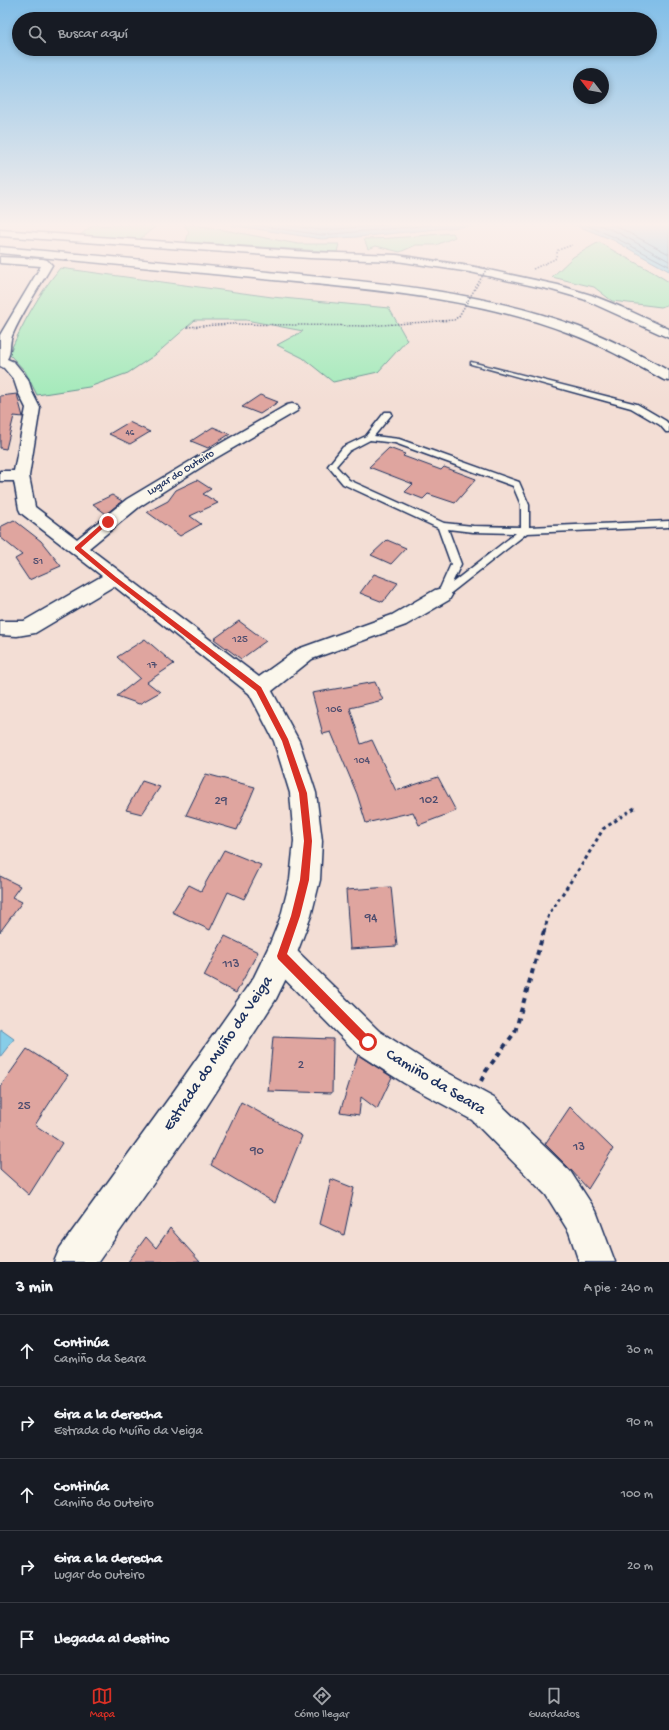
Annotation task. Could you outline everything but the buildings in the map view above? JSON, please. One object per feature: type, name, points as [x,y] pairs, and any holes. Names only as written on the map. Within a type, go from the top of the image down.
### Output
[{"type":"main road","points":[[345,284],[397,289],[482,302],[521,312],[607,343],[669,377]]},
{"type":"main road","points":[[410,284],[483,295],[522,304],[591,326],[617,337],[669,363]]},
{"type":"main road","name":"Estrada do Muíño da Veiga","points":[[74,1262],[185,1107],[265,988],[281,956],[296,916],[305,880],[308,841],[303,793],[286,741],[259,689]]},
{"type":"street","points":[[0,358],[3,356],[2,349],[5,338],[35,284]]},
{"type":"street","points":[[537,284],[587,297],[669,334]]},
{"type":"street","points":[[0,361],[9,365],[21,379],[25,392],[33,408],[21,476],[27,509],[113,578],[259,689],[278,673],[305,654],[399,620],[442,595]]},
{"type":"street","name":"Lugar do Outeiro","points":[[77,548],[133,503],[258,426],[292,408]]},
{"type":"street","points":[[0,476],[21,476]]},
{"type":"street","points":[[0,628],[28,628],[113,578]]},
{"type":"street","name":"Camiño da Seara","points":[[281,956],[368,1042],[415,1072],[483,1109],[558,1183],[584,1223],[597,1262]]},
{"type":"lane","points":[[473,363],[634,406],[663,423],[669,430]]},
{"type":"lane","points":[[388,414],[369,438],[346,449],[332,466],[346,482],[442,526],[473,529],[525,530],[669,524]]},
{"type":"lane","points":[[369,438],[396,441],[516,484],[525,505],[525,530]]},
{"type":"lane","points":[[442,526],[456,564],[442,595]]},
{"type":"lane","points":[[442,595],[525,530]]},
{"type":"path","points":[[188,327],[231,324],[367,326],[404,322],[454,320],[459,316],[478,284]]},
{"type":"path","points":[[483,1109],[480,1082],[486,1071],[515,1032],[548,914],[585,860],[603,829],[636,807]]},
{"type":"green space","points":[[48,284],[176,284],[272,297],[389,308],[407,340],[378,372],[333,382],[303,358],[277,345],[303,331],[246,320],[195,320],[155,355],[128,373],[89,387],[37,395],[25,371],[9,354],[20,331]]},
{"type":"green space","points":[[581,284],[669,284],[669,304],[661,307],[612,301],[594,287]]},
{"type":"water","points":[[0,1029],[14,1039],[0,1057]]},
{"type":"route","points":[[108,522],[77,548],[113,578],[259,689],[286,741],[303,793],[308,841],[305,880],[296,916],[281,956],[368,1042]]}]
